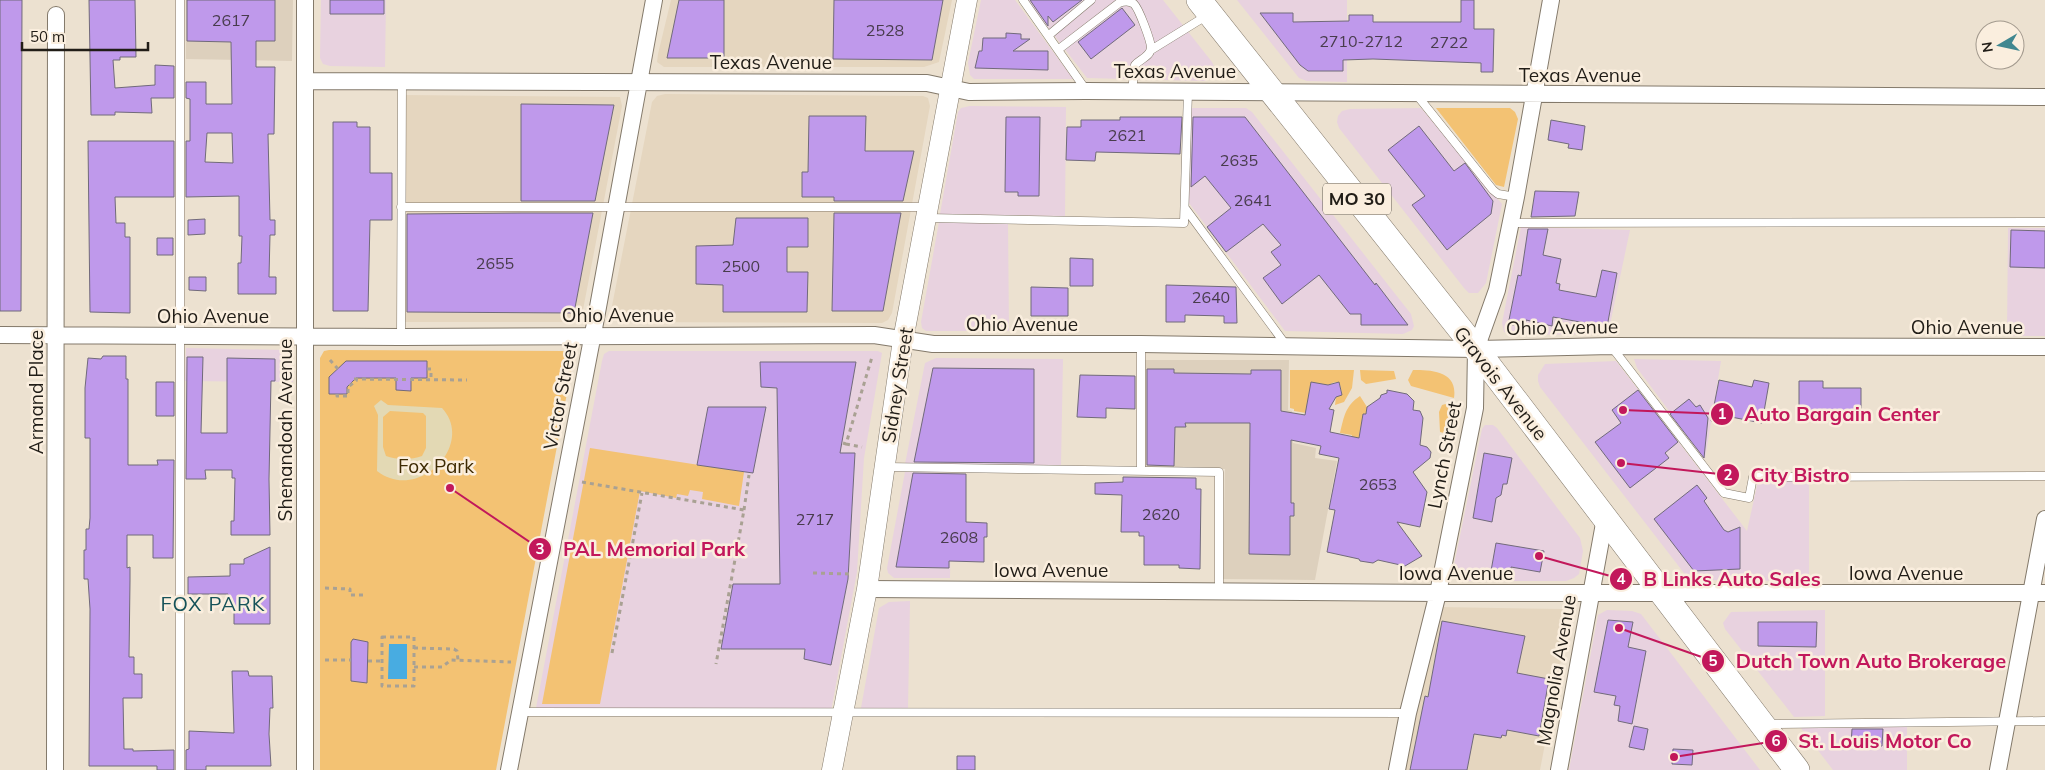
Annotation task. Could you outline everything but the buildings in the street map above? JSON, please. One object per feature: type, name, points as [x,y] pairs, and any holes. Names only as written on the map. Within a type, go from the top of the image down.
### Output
[{"type":"main road","name":"Gravois Avenue","points":[[1205,7],[1476,349],[1797,770]]},
{"type":"street","name":"Shenandoah Avenue","points":[[304,770],[305,0]]},
{"type":"street","name":"Victor Street","points":[[509,770],[593,335],[654,0]]},
{"type":"street","name":"Sidney Street","points":[[832,770],[867,589],[903,340],[949,87],[967,0]]},
{"type":"street","name":"Lynch Street","points":[[1397,770],[1408,713],[1438,593],[1475,408],[1476,349],[1497,290],[1516,197],[1551,0]]},
{"type":"street","name":"Armand Place","points":[[55,770],[56,15]]},
{"type":"street","name":"Texas Avenue","points":[[305,82],[927,83],[969,92],[1086,90],[1416,94],[2045,97]]},
{"type":"street","name":"Ohio Avenue","points":[[0,335],[305,337],[874,335],[934,344],[1142,344],[1476,349],[1611,346],[2045,347]]},
{"type":"street","name":"Magnolia Avenue","points":[[1559,770],[1605,518]]},
{"type":"street","points":[[1998,770],[2007,721],[2038,593],[2045,519]]},
{"type":"street","name":"Iowa Avenue","points":[[867,589],[1438,593],[2038,593]]},
{"type":"lane","points":[[180,0],[180,770]]},
{"type":"lane","points":[[1023,0],[1086,90]]},
{"type":"lane","points":[[1049,35],[1091,0]]},
{"type":"lane","points":[[1059,49],[1115,5],[1127,1],[1134,4],[1138,10],[1151,50]]},
{"type":"lane","points":[[1132,91],[1136,64],[1205,7]]},
{"type":"lane","points":[[401,337],[402,82]]},
{"type":"lane","points":[[401,207],[616,207],[927,212],[1184,223],[1188,91]]},
{"type":"lane","points":[[1416,94],[1493,190],[1498,194],[1516,197]]},
{"type":"lane","points":[[1185,208],[1287,346]]},
{"type":"lane","points":[[1511,223],[2045,222]]},
{"type":"lane","points":[[1141,471],[1142,344]]},
{"type":"lane","points":[[1611,346],[1724,493],[1749,498],[1753,477],[2045,476]]},
{"type":"lane","points":[[884,467],[1219,472],[1218,591]]},
{"type":"lane","points":[[520,712],[1408,713]]},
{"type":"lane","points":[[1762,724],[2045,722]]},
{"type":"path","points":[[862,447],[845,443],[872,357]]},
{"type":"path","points":[[330,360],[338,369]]},
{"type":"path","points":[[427,369],[431,369],[431,379]]},
{"type":"path","points":[[337,394],[337,396],[348,396],[348,387],[356,379],[467,380]]},
{"type":"path","points":[[716,664],[750,475]]},
{"type":"path","points":[[582,482],[744,510]]},
{"type":"path","points":[[612,654],[642,493]]},
{"type":"path","points":[[813,573],[852,574]]},
{"type":"path","points":[[325,588],[350,589],[350,595],[363,595]]},
{"type":"path","points":[[382,637],[414,637],[414,686],[382,686],[382,661],[382,637]]},
{"type":"path","points":[[414,648],[454,649],[457,651],[458,660]]},
{"type":"path","points":[[325,660],[351,660]]},
{"type":"path","points":[[368,660],[382,661]]},
{"type":"path","points":[[414,667],[442,667],[450,660],[511,662]]},
{"type":"shaded area","points":[[186,0],[293,0],[292,61],[186,59]]},
{"type":"shaded area","points":[[321,0],[386,0],[385,67],[330,66],[323,64],[320,58]]},
{"type":"shaded area","points":[[671,0],[952,0],[939,62],[924,67],[664,67],[657,62]]},
{"type":"shaded area","points":[[981,0],[1015,0],[1073,79],[974,79],[970,75],[968,63]]},
{"type":"shaded area","points":[[1027,0],[1163,0],[1212,62],[1215,74],[1205,81],[1087,78]]},
{"type":"shaded area","points":[[1237,0],[1347,0],[1347,82],[1307,81],[1299,78]]},
{"type":"shaded area","points":[[665,94],[923,96],[928,98],[930,106],[892,313],[888,320],[882,323],[619,322],[613,319],[611,311],[652,102],[657,96]]},
{"type":"shaded area","points":[[405,95],[620,97],[622,106],[582,315],[578,320],[574,322],[405,322]]},
{"type":"shaded area","points":[[970,106],[1066,107],[1065,216],[940,214],[958,112],[961,108]]},
{"type":"shaded area","points":[[1191,108],[1246,108],[1252,112],[1411,314],[1414,326],[1412,330],[1403,334],[1285,331],[1189,203]]},
{"type":"shaded area","points":[[1421,108],[1502,204],[1486,283],[1478,293],[1469,293],[1464,288],[1339,128],[1337,122],[1338,116],[1342,111],[1350,109]]},
{"type":"shaded area","points":[[939,222],[1008,224],[1009,331],[926,331],[922,328],[921,322]]},
{"type":"shaded area","points":[[1521,227],[1630,230],[1608,334],[1511,335],[1504,332],[1502,323]]},
{"type":"shaded area","points":[[2008,228],[2045,228],[2045,336],[2007,336]]},
{"type":"shaded area","points":[[186,348],[286,350],[292,359],[293,382],[185,381]]},
{"type":"shaded area","points":[[609,351],[878,351],[882,353],[864,458],[857,572],[831,711],[536,708],[602,361],[604,354]]},
{"type":"shaded area","points":[[936,358],[1063,359],[1061,465],[905,464],[925,363]]},
{"type":"shaded area","points":[[1634,359],[1721,361],[1705,459],[1637,368]]},
{"type":"shaded area","points":[[1145,360],[1289,360],[1288,410],[1292,411],[1293,443],[1316,448],[1315,458],[1337,461],[1315,580],[1223,579],[1225,469],[1144,469]]},
{"type":"shaded area","points":[[1616,361],[1747,531],[1758,481],[1809,481],[1809,581],[1697,580],[1684,573],[1540,387],[1538,381],[1538,375],[1545,364]]},
{"type":"shaded area","points":[[1485,425],[1493,425],[1497,428],[1580,538],[1583,551],[1579,574],[1574,578],[1566,581],[1461,581],[1455,578],[1453,570],[1482,429]]},
{"type":"shaded area","points":[[905,472],[952,473],[950,578],[894,578],[888,573],[887,568]]},
{"type":"shaded area","points":[[910,601],[908,708],[861,708],[879,608],[889,602]]},
{"type":"shaded area","points":[[1439,607],[1562,609],[1567,613],[1569,618],[1540,770],[1405,770]]},
{"type":"shaded area","points":[[1607,610],[1632,611],[1641,614],[1760,770],[1569,770],[1598,615]]},
{"type":"shaded area","points":[[1825,610],[1825,716],[1794,717],[1725,629],[1723,623],[1731,612]]},
{"type":"shaded area","points":[[1907,727],[1907,770],[1833,770],[1801,728]]},
{"type":"green space","points":[[1436,108],[1510,108],[1515,112],[1518,119],[1504,187],[1496,185]]},
{"type":"green space","name":"Fox Park","points":[[324,351],[564,351],[572,353],[574,356],[496,770],[320,770],[320,358]]},
{"type":"green space","points":[[1290,370],[1354,370],[1352,388],[1344,402],[1335,405],[1336,397],[1342,393],[1337,382],[1332,383],[1306,413],[1294,411],[1294,409],[1290,408]]},
{"type":"green space","points":[[1360,370],[1394,371],[1396,379],[1366,384],[1361,380]]},
{"type":"green space","points":[[1413,370],[1435,372],[1448,377],[1454,389],[1454,398],[1411,386],[1408,380]]},
{"type":"green space","points":[[1360,396],[1367,407],[1366,414],[1363,414],[1354,465],[1347,462],[1352,435],[1340,433],[1348,408]]},
{"type":"green space","points":[[1453,404],[1448,434],[1440,432],[1439,412],[1442,405]]},
{"type":"green space","points":[[590,448],[744,472],[739,506],[702,499],[703,492],[690,490],[688,496],[677,494],[676,498],[640,491],[600,704],[542,704]]},
{"type":"sand","points":[[381,400],[388,405],[442,408],[451,423],[452,438],[447,453],[438,465],[425,475],[409,480],[393,479],[377,471],[378,415],[374,406]],"holes":[[[390,411],[423,413],[426,416],[426,448],[422,456],[404,459],[386,456],[383,447],[383,417]]]},
{"type":"water","points":[[389,644],[407,644],[407,679],[388,679]]},
{"type":"place","name":"Auto Bargain Center","points":[[1623,410]]},
{"type":"place","name":"City Bistro","points":[[1621,463]]},
{"type":"place","name":"PAL Memorial Park","points":[[450,488]]},
{"type":"place","name":"B Links Auto Sales","points":[[1539,556]]},
{"type":"place","name":"Dutch Town Auto Brokerage","points":[[1619,628]]},
{"type":"place","name":"St. Louis Motor Co","points":[[1674,757]]},
{"type":"district","name":"FOX PARK","points":[[213,604]]}]
